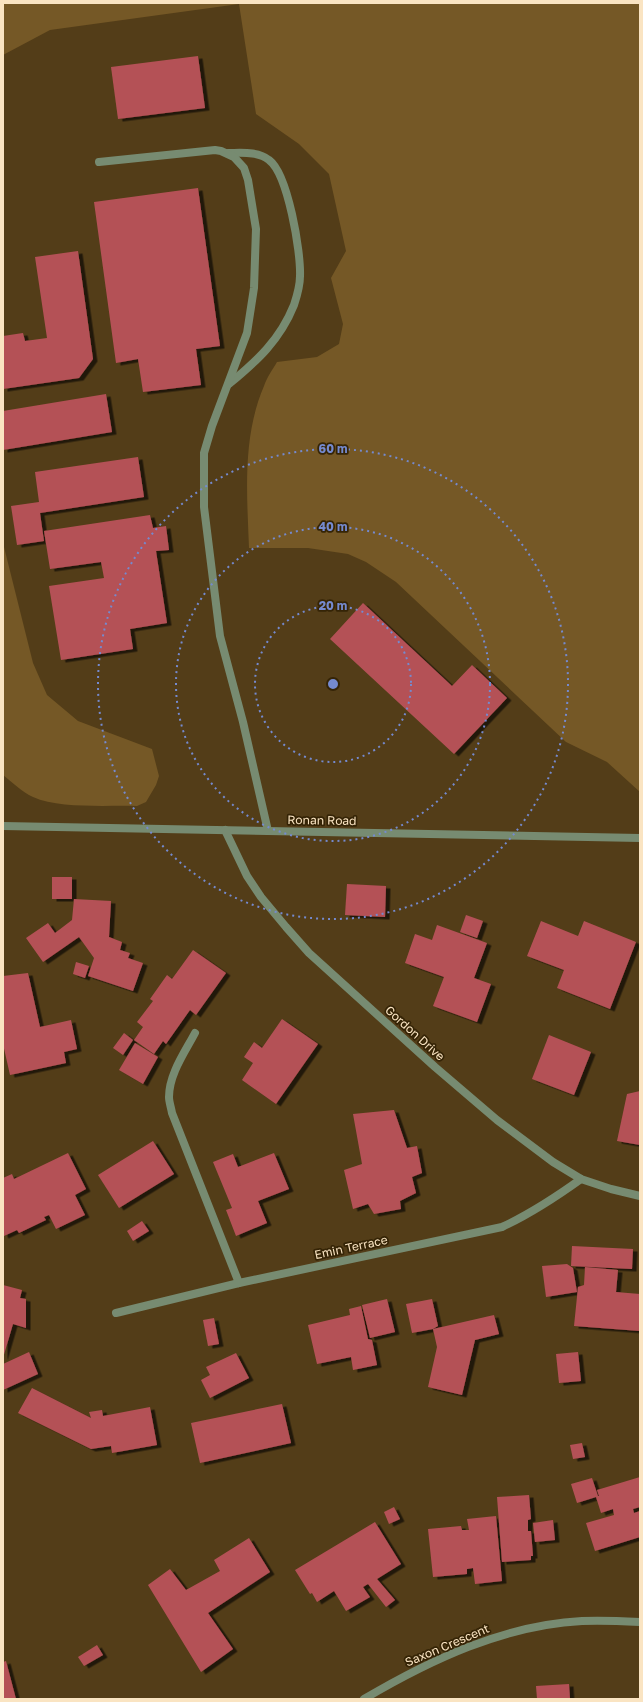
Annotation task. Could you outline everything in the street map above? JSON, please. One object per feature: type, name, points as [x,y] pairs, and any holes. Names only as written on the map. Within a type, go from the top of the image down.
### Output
[{"type":"street","points":[[99,162],[207,150],[221,151],[234,157],[244,168],[248,180],[256,229],[254,288],[247,333],[212,426],[204,453],[204,507],[220,636],[243,722],[268,831]]},
{"type":"street","points":[[227,153],[248,153],[260,155],[268,158],[276,168],[284,184],[295,229],[300,276],[294,305],[271,345],[257,362],[228,385]]},
{"type":"street","name":"Ronan Road","points":[[3,826],[640,838]]},
{"type":"street","name":"Gordon Drive","points":[[224,830],[247,876],[261,897],[309,953],[435,1067],[498,1120],[553,1162],[581,1179],[611,1190],[640,1196]]},
{"type":"street","points":[[195,1033],[176,1069],[171,1083],[169,1097],[172,1112],[239,1283]]},
{"type":"street","name":"Emin Terrace","points":[[116,1313],[239,1283],[502,1227],[545,1204],[581,1179]]},
{"type":"street","name":"Saxon Crescent","points":[[364,1699],[423,1667],[494,1638],[535,1628],[581,1621],[640,1622]]},
{"type":"shaded area","points":[[3,3],[640,3],[640,792],[607,762],[566,742],[396,582],[366,562],[348,554],[308,548],[249,548],[247,486],[249,445],[257,405],[267,379],[277,362],[317,357],[339,344],[343,324],[331,278],[346,251],[329,174],[299,144],[256,114],[239,4],[50,30],[3,55]]},
{"type":"shaded area","points":[[3,543],[33,663],[47,695],[78,721],[152,749],[159,776],[156,785],[146,802],[137,806],[84,806],[44,801],[21,790],[3,775]]},
{"type":"building","points":[[198,56],[205,108],[118,119],[111,67]]},
{"type":"building","points":[[198,188],[220,346],[196,349],[201,385],[143,392],[138,359],[116,363],[94,202]]},
{"type":"building","points":[[78,251],[93,359],[79,378],[3,389],[3,336],[23,333],[25,341],[47,338],[35,257]]},
{"type":"building","points":[[106,394],[112,432],[3,450],[3,411]]},
{"type":"building","points":[[138,457],[144,497],[40,513],[44,541],[17,545],[11,506],[39,502],[35,472]]},
{"type":"building","points":[[150,515],[153,528],[166,526],[169,550],[156,551],[167,623],[130,629],[133,649],[61,660],[49,586],[104,578],[101,562],[50,569],[44,531]]},
{"type":"building","points":[[363,603],[452,686],[472,665],[507,698],[454,754],[330,639]]},
{"type":"building","points":[[52,877],[72,877],[72,899],[52,899]]},
{"type":"building","points":[[347,884],[386,886],[385,917],[345,915]]},
{"type":"building","points":[[74,899],[111,901],[109,937],[122,942],[120,950],[130,953],[128,958],[143,963],[133,991],[88,976],[94,958],[79,937],[43,962],[26,938],[48,923],[55,933],[72,920]]},
{"type":"building","points":[[466,915],[483,921],[477,938],[460,932]]},
{"type":"building","points":[[541,921],[578,936],[584,921],[636,942],[610,1009],[557,988],[564,970],[527,956]]},
{"type":"building","points":[[437,925],[487,943],[474,978],[491,984],[477,1022],[433,1006],[444,977],[405,963],[415,934],[432,940]]},
{"type":"building","points":[[193,950],[226,973],[196,1015],[190,1010],[166,1044],[163,1041],[154,1054],[134,1040],[143,1027],[137,1022],[153,1001],[150,999],[167,975],[172,979]]},
{"type":"building","points":[[76,962],[89,966],[85,978],[73,974]]},
{"type":"building","points":[[28,973],[40,1027],[71,1020],[77,1049],[64,1052],[66,1063],[10,1075],[3,1044],[3,976]]},
{"type":"building","points":[[282,1019],[318,1044],[276,1104],[242,1080],[253,1063],[244,1057],[254,1042],[262,1048]]},
{"type":"building","points":[[124,1033],[133,1040],[123,1055],[113,1048]]},
{"type":"building","points":[[549,1035],[591,1052],[574,1095],[532,1079]]},
{"type":"building","points":[[135,1043],[158,1057],[143,1084],[119,1070]]},
{"type":"building","points":[[640,1091],[640,1145],[617,1141],[627,1094]]},
{"type":"building","points":[[394,1110],[407,1148],[417,1146],[422,1173],[412,1177],[416,1193],[400,1201],[401,1209],[374,1214],[368,1204],[353,1209],[344,1170],[362,1164],[353,1114]]},
{"type":"building","points":[[153,1141],[174,1174],[119,1208],[98,1175]]},
{"type":"building","points":[[68,1153],[86,1189],[75,1195],[85,1215],[56,1229],[49,1215],[44,1217],[46,1220],[19,1233],[17,1230],[4,1236],[3,1178],[12,1174],[14,1179]]},
{"type":"building","points":[[274,1153],[289,1189],[258,1201],[267,1223],[236,1236],[226,1210],[232,1208],[213,1162],[233,1154],[238,1167]]},
{"type":"building","points":[[142,1221],[149,1231],[133,1241],[127,1231]]},
{"type":"building","points":[[572,1246],[633,1249],[632,1269],[571,1266]]},
{"type":"building","points":[[567,1264],[573,1268],[577,1292],[546,1297],[542,1266]]},
{"type":"building","points":[[585,1267],[618,1270],[616,1292],[640,1294],[640,1331],[574,1326],[578,1287],[584,1285]]},
{"type":"building","points":[[3,1285],[22,1290],[20,1298],[26,1299],[26,1328],[13,1324],[3,1358]]},
{"type":"building","points":[[387,1299],[395,1332],[370,1338],[362,1305]]},
{"type":"building","points":[[432,1299],[438,1326],[433,1329],[412,1333],[406,1304]]},
{"type":"building","points":[[361,1306],[368,1339],[372,1340],[377,1365],[353,1370],[351,1357],[317,1364],[308,1325],[350,1315],[349,1309]]},
{"type":"building","points":[[494,1315],[499,1334],[475,1340],[462,1395],[428,1387],[437,1347],[433,1329]]},
{"type":"building","points":[[214,1318],[219,1344],[208,1346],[203,1320]]},
{"type":"building","points":[[29,1352],[38,1374],[3,1390],[3,1364]]},
{"type":"building","points":[[578,1352],[581,1381],[559,1383],[556,1354]]},
{"type":"building","points":[[236,1353],[249,1378],[210,1398],[201,1380],[210,1375],[206,1367]]},
{"type":"building","points":[[32,1388],[91,1418],[89,1412],[102,1410],[103,1416],[150,1407],[157,1445],[112,1453],[111,1446],[91,1449],[18,1413]]},
{"type":"building","points":[[282,1404],[291,1443],[200,1463],[191,1423]]},
{"type":"building","points":[[582,1443],[585,1457],[573,1459],[570,1445]]},
{"type":"building","points":[[640,1477],[640,1507],[633,1509],[634,1513],[640,1511],[640,1537],[595,1551],[586,1523],[614,1515],[613,1509],[601,1513],[596,1497],[577,1503],[571,1484],[592,1478],[599,1496],[597,1490]]},
{"type":"building","points":[[529,1495],[531,1519],[528,1520],[528,1531],[531,1531],[533,1556],[531,1556],[531,1560],[502,1562],[497,1497]]},
{"type":"building","points":[[394,1507],[400,1519],[389,1524],[384,1512]]},
{"type":"building","points":[[496,1516],[502,1581],[475,1584],[473,1568],[467,1569],[467,1574],[433,1577],[428,1529],[461,1526],[462,1530],[469,1530],[467,1519]]},
{"type":"building","points":[[553,1520],[555,1540],[535,1542],[533,1523]]},
{"type":"building","points":[[375,1522],[401,1564],[377,1579],[395,1600],[386,1607],[368,1584],[363,1587],[370,1597],[346,1611],[334,1591],[317,1602],[312,1593],[310,1594],[295,1570]]},
{"type":"building","points":[[249,1538],[270,1572],[208,1613],[233,1649],[201,1672],[148,1585],[170,1569],[186,1590],[220,1571],[214,1560]]},
{"type":"building","points":[[97,1645],[103,1655],[84,1666],[78,1657]]},
{"type":"building","points":[[6,1661],[16,1699],[3,1699],[3,1662]]},
{"type":"building","points":[[569,1684],[570,1699],[537,1699],[536,1686]]}]
